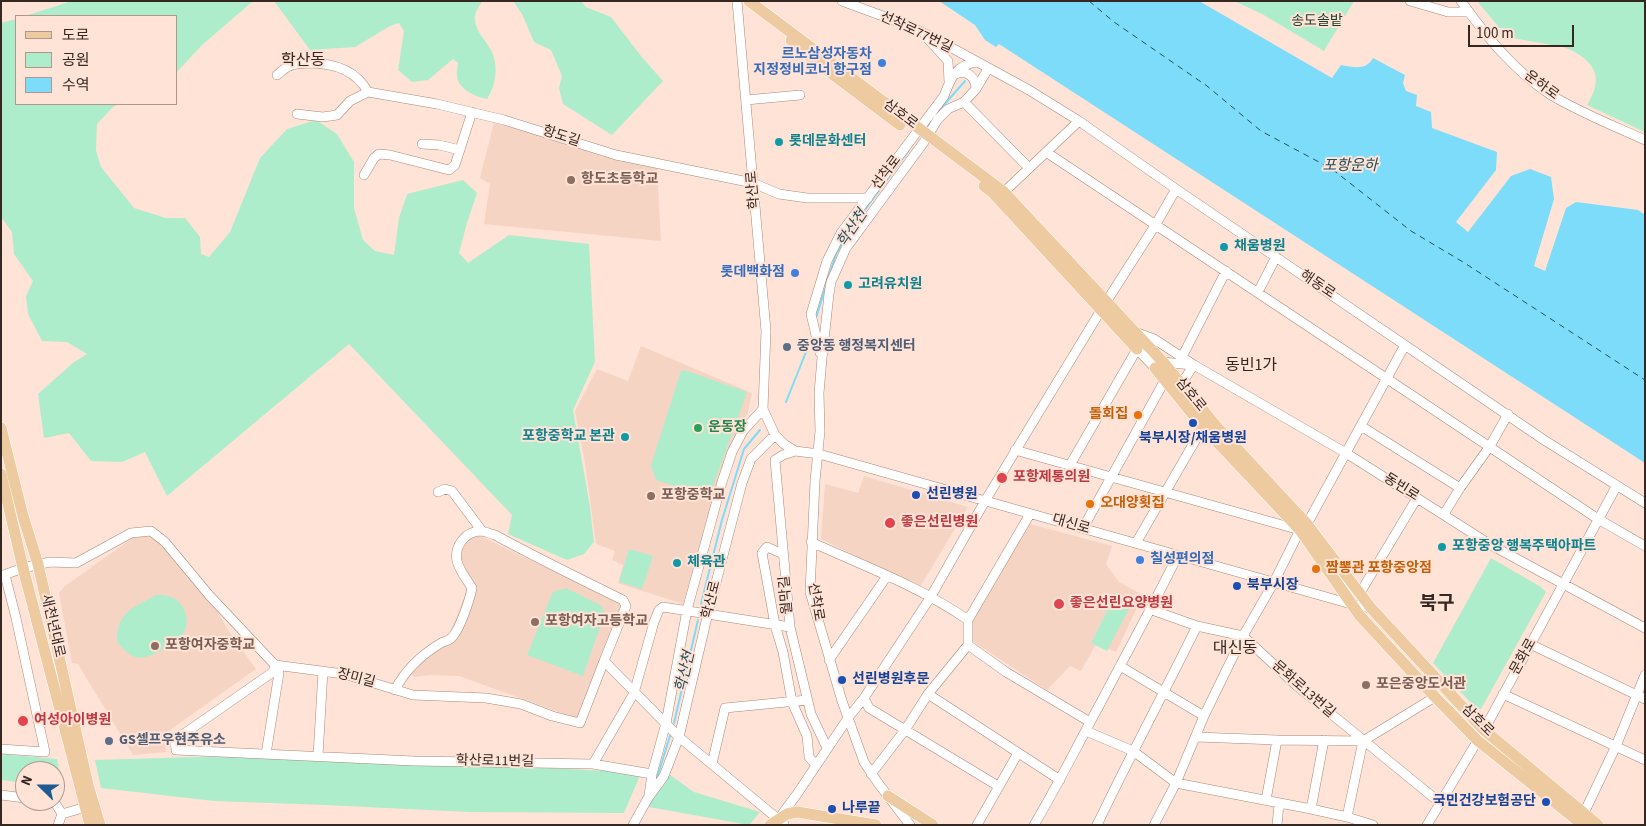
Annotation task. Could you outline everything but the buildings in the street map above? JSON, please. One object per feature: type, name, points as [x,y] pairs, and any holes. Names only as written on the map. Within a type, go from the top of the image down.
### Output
[{"type":"main road","name":"삼호로","points":[[742,1],[773,24],[819,64],[1004,192],[1104,305],[1138,349]]},
{"type":"main road","name":"삼호로","points":[[749,1],[806,43],[992,192],[1104,305],[1134,332],[1159,365],[1181,384],[1371,608],[1484,730],[1598,825]]},
{"type":"main road","name":"삼호로","points":[[1159,365],[1165,380],[1203,427],[1304,527],[1360,616],[1477,740],[1583,825]]},
{"type":"main road","name":"새천년대로","points":[[1,428],[23,516],[38,564],[88,785],[100,825]]},
{"type":"main road","name":"새천년대로","points":[[1,474],[23,568],[90,825]]},
{"type":"main road","points":[[888,796],[933,825]]},
{"type":"main road","points":[[779,823],[791,813],[802,812],[876,825]]},
{"type":"main road","points":[[779,823],[804,818],[838,825]]},
{"type":"street","name":"학산로","points":[[633,825],[648,798],[664,776],[679,737],[708,613],[742,483],[751,460],[775,435],[763,409],[766,331],[737,1]]},
{"type":"street","name":"선착로77번길","points":[[842,1],[921,32],[988,68]]},
{"type":"street","points":[[1410,1],[1448,12],[1460,14],[1469,12]]},
{"type":"street","name":"운하로","points":[[1461,1],[1503,55],[1540,87],[1568,104],[1645,140]]},
{"type":"street","points":[[921,32],[948,60],[952,78]]},
{"type":"street","points":[[952,78],[962,66],[977,62]]},
{"type":"street","points":[[277,75],[289,66],[326,63],[350,72],[363,82],[368,92],[350,101],[336,115],[323,117],[297,114]]},
{"type":"street","name":"선착로","points":[[822,358],[811,314],[826,260],[841,233],[868,198],[922,136],[948,109],[964,102],[976,89],[988,68]]},
{"type":"street","name":"해동로","points":[[988,68],[1029,90],[1079,121],[1405,345],[1616,487],[1645,503]]},
{"type":"street","points":[[952,78],[964,72],[975,82],[976,89]]},
{"type":"street","name":"선착로","points":[[910,825],[864,762],[829,660],[810,592],[811,542],[815,481],[819,454],[819,393],[829,294],[846,248],[922,136],[952,78]]},
{"type":"street","name":"항도길","points":[[368,92],[472,112],[533,128],[616,155],[754,183],[779,194],[807,198],[868,198]]},
{"type":"street","points":[[746,100],[800,96]]},
{"type":"street","points":[[964,102],[1028,168]]},
{"type":"street","points":[[364,175],[374,158],[379,154],[449,170],[455,165],[472,112]]},
{"type":"street","points":[[1004,192],[1079,121]]},
{"type":"street","points":[[422,144],[439,145],[460,150]]},
{"type":"street","points":[[1046,152],[1598,519],[1645,546]]},
{"type":"street","points":[[395,690],[406,671],[431,650],[452,638],[457,630],[468,606],[472,588],[458,562],[458,545],[472,532],[482,531],[578,577],[593,587],[623,600],[626,606],[604,662],[679,737],[779,823],[827,748],[864,698],[930,598],[984,501],[1176,189]]},
{"type":"street","points":[[1258,292],[1276,257]]},
{"type":"street","points":[[1182,357],[1226,271]]},
{"type":"street","points":[[1134,332],[1154,339],[1194,365],[1181,384]]},
{"type":"street","points":[[1154,825],[1176,783],[1204,716],[1243,636],[1405,345]]},
{"type":"street","points":[[1070,465],[1138,349]]},
{"type":"street","name":"삼호로","points":[[1138,349],[1159,365]]},
{"type":"street","name":"동빈로","points":[[1159,365],[1194,365],[1346,454],[1491,545],[1645,628]]},
{"type":"street","points":[[1083,528],[1165,380]]},
{"type":"street","name":"학산로","points":[[648,798],[652,774],[666,723],[687,610],[711,519],[732,452],[744,431],[763,409]]},
{"type":"street","points":[[1444,514],[1490,446],[1508,414]]},
{"type":"street","points":[[1361,426],[1460,488]]},
{"type":"street","points":[[1136,543],[1203,427]]},
{"type":"street","name":"대신로","points":[[775,435],[784,444],[796,450],[819,454],[1351,604],[1371,608]]},
{"type":"street","name":"월막길","points":[[796,450],[783,454],[775,460],[790,627],[811,714],[827,748]]},
{"type":"street","points":[[1015,450],[1165,492],[1304,527]]},
{"type":"street","name":"문화로","points":[[1427,825],[1439,802],[1484,730],[1616,487]]},
{"type":"street","points":[[438,492],[445,489],[452,491],[482,531]]},
{"type":"street","points":[[1360,593],[1417,498]]},
{"type":"street","points":[[871,774],[905,730],[928,694],[968,645],[968,620],[1030,514]]},
{"type":"street","points":[[1,749],[45,752],[16,618],[3,575],[50,562],[76,563],[131,533],[151,531],[165,542],[208,595],[274,665],[279,673],[266,754]]},
{"type":"street","points":[[811,542],[887,576],[950,608],[968,620]]},
{"type":"street","points":[[783,554],[767,547],[762,553],[792,702],[806,736],[809,756],[816,765]]},
{"type":"street","points":[[1034,825],[1152,610],[1178,555]]},
{"type":"street","points":[[829,660],[887,576]]},
{"type":"street","points":[[593,764],[634,693],[659,610],[662,606],[790,627]]},
{"type":"street","points":[[1152,610],[1197,626],[1243,636]]},
{"type":"street","points":[[1097,825],[1197,626]]},
{"type":"street","name":"문화로13번길","points":[[1243,636],[1297,686],[1439,802]]},
{"type":"street","points":[[1530,644],[1641,697]]},
{"type":"street","points":[[968,645],[1006,672],[1090,722]]},
{"type":"street","name":"장미길","points":[[274,665],[344,674],[413,695],[486,698],[521,704],[552,716],[580,723],[604,662]]},
{"type":"street","name":"학산로11번길","points":[[274,665],[273,672],[175,740],[176,750],[414,761],[593,764],[652,774]]},
{"type":"street","points":[[1120,666],[1204,716]]},
{"type":"street","points":[[318,756],[323,671]]},
{"type":"street","points":[[1584,813],[1641,697],[1645,675]]},
{"type":"street","points":[[928,694],[1060,780]]},
{"type":"street","points":[[1503,694],[1645,760]]},
{"type":"street","points":[[1196,737],[1363,741],[1435,697]]},
{"type":"street","points":[[864,698],[869,708],[998,786]]},
{"type":"street","points":[[712,764],[725,708],[807,700]]},
{"type":"street","points":[[1086,731],[1133,751],[1176,783],[1311,809],[1373,825]]},
{"type":"street","points":[[1266,800],[1277,740]]},
{"type":"street","points":[[1311,809],[1324,740]]},
{"type":"street","points":[[1347,817],[1363,741]]},
{"type":"street","points":[[977,825],[1018,753]]},
{"type":"street","points":[[1,794],[15,796]]},
{"type":"street","points":[[1277,825],[1279,804]]},
{"type":"street","points":[[62,814],[86,807]]},
{"type":"street","points":[[58,825],[62,814]]},
{"type":"shaded area","name":"항도초등학교","points":[[494,123],[564,141],[600,155],[657,168],[661,241],[484,224],[490,184],[480,178]]},
{"type":"shaded area","name":"포항중학교","points":[[641,346],[752,393],[748,412],[723,465],[683,604],[618,583],[623,565],[612,560],[615,551],[596,544],[585,463],[575,411],[597,369],[628,381]]},
{"type":"shaded area","name":"좋은선린병원","points":[[864,476],[968,507],[920,587],[821,539],[825,484],[858,493]]},
{"type":"shaded area","name":"좋은선린요양병원","points":[[1030,524],[1112,546],[1106,564],[1119,582],[1143,595],[1116,652],[1096,644],[1081,671],[1070,666],[1047,690],[971,640],[969,628],[974,614]]},
{"type":"shaded area","name":"포항여자중학교","points":[[151,531],[208,595],[228,630],[256,669],[163,735],[166,752],[133,755],[78,664],[72,663],[59,593],[65,586],[138,534]]},
{"type":"shaded area","name":"포항여자고등학교","points":[[478,535],[622,604],[578,719],[459,676],[430,675],[414,677],[409,671],[447,640],[470,583],[459,560],[466,537]]},
{"type":"green space","points":[[72,1],[259,1],[252,2],[202,45],[178,71],[178,15],[28,15]]},
{"type":"green space","points":[[274,1],[483,1],[476,11],[475,20],[478,29],[491,50],[495,62],[496,69],[493,88],[487,99],[468,92],[458,80],[458,63],[453,59],[428,80],[412,82],[398,70],[404,31],[399,23],[390,26],[355,47],[310,50]]},
{"type":"green space","points":[[513,1],[581,1],[586,7],[611,17],[663,81],[612,135],[563,104],[559,88],[562,76],[551,50],[534,42],[522,14]]},
{"type":"green space","name":"송도솔밭","points":[[1234,1],[1354,1],[1324,51],[1262,14]]},
{"type":"green space","points":[[1477,1],[1645,1],[1645,132],[1587,105],[1594,92],[1596,79],[1595,73],[1588,61],[1563,47],[1507,37]]},
{"type":"green space","points":[[15,19],[15,105],[117,105],[97,124],[96,150],[101,167],[134,208],[166,218],[185,218],[200,237],[201,254],[209,257],[230,232],[260,158],[287,129],[316,120],[337,134],[354,162],[354,208],[363,240],[375,251],[394,255],[399,218],[407,194],[463,180],[477,193],[459,253],[468,263],[509,235],[589,244],[595,362],[573,410],[590,507],[594,542],[584,554],[567,560],[508,534],[512,515],[349,344],[167,496],[145,452],[122,462],[91,461],[69,433],[44,438],[38,394],[74,362],[87,354],[67,342],[42,341],[28,314],[26,296],[33,281],[14,254],[12,232],[1,217],[1,23]]},
{"type":"green space","name":"운동장","points":[[684,370],[747,392],[709,497],[656,480],[651,465],[681,371]]},
{"type":"green space","points":[[629,549],[653,556],[642,589],[619,582]]},
{"type":"green space","points":[[1491,558],[1541,587],[1546,592],[1481,709],[1477,709],[1433,663]]},
{"type":"green space","points":[[566,588],[600,605],[605,612],[583,676],[527,655],[553,592]]},
{"type":"green space","points":[[1116,593],[1133,601],[1107,651],[1091,643]]},
{"type":"green space","points":[[156,595],[175,599],[183,607],[186,618],[185,629],[183,634],[171,644],[148,656],[138,658],[128,653],[117,642],[120,624],[127,612]]},
{"type":"green space","points":[[1,754],[57,759],[57,761],[15,761],[15,782],[1,780]]},
{"type":"green space","points":[[298,754],[641,773],[624,813],[470,812],[214,801],[101,788],[95,760]]},
{"type":"green space","points":[[666,772],[694,792],[760,812],[749,825],[649,807],[648,798]]},
{"type":"water","name":"포항운하","points":[[939,1],[1199,1],[1332,78],[1341,65],[1363,66],[1367,65],[1373,58],[1405,75],[1403,83],[1406,91],[1417,95],[1416,106],[1431,112],[1432,128],[1497,152],[1496,170],[1456,222],[1468,232],[1511,176],[1530,169],[1551,177],[1554,199],[1534,266],[1545,271],[1566,208],[1576,202],[1638,210],[1645,215],[1645,463],[999,44],[996,47],[985,40],[975,25]]},
{"type":"waterway","name":"학산천","points":[[936,114],[965,81]]},
{"type":"waterway","name":"학산천","points":[[816,318],[836,254],[850,230],[909,150]]},
{"type":"waterway","name":"학산천","points":[[786,402],[808,347]]},
{"type":"waterway","name":"학산천","points":[[701,604],[722,520],[744,449],[760,430]]},
{"type":"waterway","name":"학산천","points":[[674,723],[698,620]]},
{"type":"waterway","points":[[656,781],[670,736]]},
{"type":"ferry route","points":[[1089,1],[1114,22],[1207,86],[1261,131],[1332,169],[1411,231],[1463,262],[1645,380]]},
{"type":"place","name":"르노삼성자동차 지정정비코너 항구점","points":[[882,63]]},
{"type":"place","name":"롯데문화센터","points":[[779,142]]},
{"type":"place","name":"항도초등학교","points":[[571,180]]},
{"type":"place","name":"채움병원","points":[[1224,247]]},
{"type":"place","name":"롯데백화점","points":[[795,273]]},
{"type":"place","name":"고려유치원","points":[[848,285]]},
{"type":"place","name":"중앙동 행정복지센터","points":[[787,347]]},
{"type":"place","name":"돌회집","points":[[1138,415]]},
{"type":"place","name":"북부시장/채움병원","points":[[1193,423]]},
{"type":"place","name":"운동장","points":[[698,428]]},
{"type":"place","name":"포항중학교 본관","points":[[625,437]]},
{"type":"place","name":"포항제통의원","points":[[1002,478]]},
{"type":"place","name":"선린병원","points":[[916,495]]},
{"type":"place","name":"포항중학교","points":[[651,496]]},
{"type":"place","name":"오대양횟집","points":[[1090,504]]},
{"type":"place","name":"좋은선린병원","points":[[890,523]]},
{"type":"place","name":"포항중앙 행복주택아파트","points":[[1442,547]]},
{"type":"place","name":"칠성편의점","points":[[1140,560]]},
{"type":"place","name":"체육관","points":[[677,563]]},
{"type":"place","name":"짬뽕관 포항중앙점","points":[[1316,569]]},
{"type":"place","name":"북부시장","points":[[1237,586]]},
{"type":"place","name":"좋은선린요양병원","points":[[1059,604]]},
{"type":"place","name":"포항여자고등학교","points":[[535,622]]},
{"type":"place","name":"포항여자중학교","points":[[155,646]]},
{"type":"place","name":"선린병원후문","points":[[842,680]]},
{"type":"place","name":"포은중앙도서관","points":[[1366,685]]},
{"type":"place","name":"여성아이병원","points":[[23,721]]},
{"type":"place","name":"GS셀프우현주유소","points":[[109,741]]},
{"type":"place","name":"국민건강보험공단","points":[[1546,802]]},
{"type":"place","name":"나루끝","points":[[832,809]]},
{"type":"district","name":"학산동","points":[[303,61]]},
{"type":"district","name":"동빈1가","points":[[1251,366]]},
{"type":"district","name":"북구","points":[[1437,605]]},
{"type":"district","name":"대신동","points":[[1235,649]]}]
